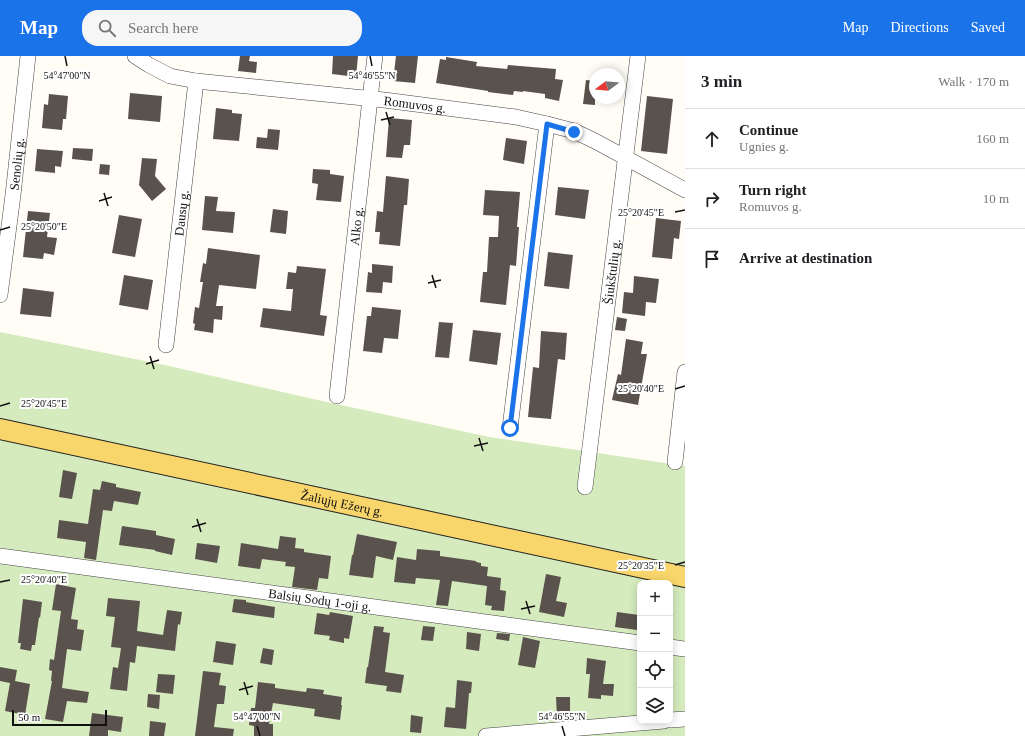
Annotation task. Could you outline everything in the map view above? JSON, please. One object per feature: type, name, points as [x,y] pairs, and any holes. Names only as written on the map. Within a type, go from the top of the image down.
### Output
[{"type":"main road","name":"Žaliųjų Ežerų g.","points":[[0,429],[685,577]]},
{"type":"street","name":"Senolių g.","points":[[0,295],[28,56]]},
{"type":"street","name":"Romuvos g.","points":[[135,56],[170,76],[196,81],[370,99],[516,117],[547,124],[574,132],[594,141],[685,190]]},
{"type":"street","name":"Alko g.","points":[[337,396],[376,56]]},
{"type":"street","name":"Šiukštulių g.","points":[[585,487],[638,56]]},
{"type":"street","name":"Dausų g.","points":[[166,345],[196,81]]},
{"type":"street","points":[[510,428],[547,124]]},
{"type":"street","points":[[675,462],[685,372]]},
{"type":"street","name":"Balsių Sodų 1-oji g.","points":[[0,556],[637,643]]},
{"type":"street","points":[[673,647],[685,649]]},
{"type":"street","points":[[673,720],[685,719]]},
{"type":"street","points":[[486,736],[637,723]]},
{"type":"green space","points":[[0,332],[165,365],[489,437],[685,466],[685,570],[0,422]]},
{"type":"green space","points":[[0,437],[685,582],[685,736],[0,736]]},
{"type":"building","points":[[240,56],[250,56],[249,61],[257,62],[256,73],[238,71]]},
{"type":"building","points":[[333,56],[358,56],[356,77],[332,74]]},
{"type":"building","points":[[396,56],[418,56],[415,83],[393,81]]},
{"type":"building","points":[[446,57],[477,62],[476,66],[507,69],[508,65],[556,69],[555,79],[563,80],[559,101],[545,98],[545,94],[514,91],[513,95],[436,83],[440,59],[446,60]]},
{"type":"building","points":[[586,80],[589,80],[589,104],[595,105],[583,104]]},
{"type":"building","points":[[130,93],[162,96],[160,122],[128,119]]},
{"type":"building","points":[[49,94],[68,96],[66,119],[63,119],[62,130],[42,128],[44,104],[48,105]]},
{"type":"building","points":[[647,96],[673,99],[667,154],[641,151]]},
{"type":"building","points":[[216,108],[232,110],[232,113],[242,114],[239,141],[213,139]]},
{"type":"building","points":[[389,118],[412,120],[410,145],[404,145],[402,158],[386,157]]},
{"type":"building","points":[[268,129],[280,130],[278,150],[256,148],[257,137],[267,138]]},
{"type":"building","points":[[506,138],[527,141],[524,164],[503,160]]},
{"type":"building","points":[[73,148],[93,149],[92,161],[72,159]]},
{"type":"building","points":[[37,149],[63,151],[61,167],[55,166],[55,173],[35,171]]},
{"type":"building","points":[[142,158],[157,159],[155,176],[166,189],[152,201],[139,185]]},
{"type":"building","points":[[100,164],[110,165],[109,175],[99,174]]},
{"type":"building","points":[[313,169],[330,170],[330,174],[344,176],[341,202],[316,200],[318,184],[312,183]]},
{"type":"building","points":[[386,176],[409,179],[407,205],[404,205],[400,246],[379,244],[380,232],[375,232],[377,211],[383,212]]},
{"type":"building","points":[[558,187],[589,190],[585,219],[555,215]]},
{"type":"building","points":[[485,190],[520,192],[516,266],[510,265],[506,305],[480,302],[483,272],[487,272],[489,237],[498,237],[499,216],[483,215]]},
{"type":"building","points":[[205,196],[218,197],[216,211],[235,212],[233,233],[202,230]]},
{"type":"building","points":[[273,209],[288,211],[286,234],[270,232]]},
{"type":"building","points":[[28,211],[50,213],[47,237],[57,238],[54,255],[44,253],[43,259],[23,257]]},
{"type":"building","points":[[119,215],[142,219],[135,257],[112,253]]},
{"type":"building","points":[[656,218],[681,221],[679,239],[674,238],[672,259],[652,257]]},
{"type":"building","points":[[208,248],[260,255],[256,289],[219,285],[216,306],[223,306],[222,320],[214,319],[213,333],[194,330],[195,324],[193,323],[195,307],[199,308],[203,282],[200,282],[203,263],[206,264]]},
{"type":"building","points":[[548,252],[573,255],[569,289],[544,286]]},
{"type":"building","points":[[372,264],[393,266],[392,283],[383,282],[382,293],[366,292],[368,272],[372,273]]},
{"type":"building","points":[[297,266],[326,269],[320,315],[327,316],[324,336],[260,327],[263,308],[291,311],[293,289],[286,289],[288,272],[296,273]]},
{"type":"building","points":[[124,275],[153,280],[148,310],[119,305]]},
{"type":"building","points":[[634,276],[659,279],[656,303],[646,302],[645,316],[622,313],[624,292],[633,293]]},
{"type":"building","points":[[23,288],[54,292],[51,317],[20,314]]},
{"type":"building","points":[[372,307],[401,310],[398,339],[384,338],[382,353],[363,351],[367,316],[371,316]]},
{"type":"building","points":[[617,317],[627,319],[625,331],[615,330]]},
{"type":"building","points":[[439,322],[453,323],[449,358],[435,357]]},
{"type":"building","points":[[473,330],[501,333],[497,365],[469,361]]},
{"type":"building","points":[[541,331],[567,333],[565,360],[558,359],[551,419],[528,417],[533,367],[539,368]]},
{"type":"building","points":[[626,339],[643,342],[641,354],[647,354],[638,405],[612,400],[618,374],[621,375]]},
{"type":"building","points":[[63,470],[77,473],[72,499],[59,497]]},
{"type":"building","points":[[102,481],[116,484],[116,487],[141,492],[138,505],[114,501],[112,511],[103,510],[96,560],[84,558],[86,542],[57,538],[59,520],[88,524],[93,489],[100,490]]},
{"type":"building","points":[[122,526],[156,531],[156,535],[175,539],[172,555],[155,550],[119,545]]},
{"type":"building","points":[[357,534],[397,542],[393,560],[376,556],[373,578],[349,575]]},
{"type":"building","points":[[280,536],[296,538],[295,548],[304,549],[304,552],[331,556],[328,579],[319,578],[317,590],[292,587],[295,567],[285,566],[286,562],[262,559],[260,569],[238,566],[241,543],[278,549]]},
{"type":"building","points":[[197,543],[220,546],[217,563],[195,559]]},
{"type":"building","points":[[417,549],[440,551],[440,556],[476,561],[481,563],[481,566],[488,567],[487,576],[501,578],[500,590],[506,591],[504,611],[491,610],[492,606],[485,605],[487,586],[452,581],[448,606],[436,605],[440,580],[416,578],[415,584],[394,582],[397,557],[416,560]]},
{"type":"building","points":[[546,574],[561,577],[556,601],[567,603],[564,617],[539,612]]},
{"type":"building","points":[[56,584],[76,588],[71,619],[78,620],[77,629],[84,630],[81,651],[67,649],[62,688],[89,692],[87,703],[67,701],[63,722],[45,719],[52,681],[52,671],[49,670],[50,659],[54,660],[61,611],[52,610]]},
{"type":"building","points":[[108,598],[140,601],[137,631],[163,635],[167,610],[182,612],[180,625],[178,624],[175,651],[137,646],[135,663],[130,662],[127,691],[110,689],[113,667],[118,668],[121,648],[111,647],[115,617],[106,616]]},
{"type":"building","points":[[23,599],[42,602],[35,645],[32,645],[31,651],[20,649],[21,643],[18,643]]},
{"type":"building","points":[[234,599],[246,600],[246,602],[275,607],[274,618],[232,612]]},
{"type":"building","points":[[330,612],[353,616],[349,639],[344,638],[344,643],[329,640],[330,636],[314,634],[317,613],[329,615]]},
{"type":"building","points":[[617,612],[637,615],[637,630],[615,627]]},
{"type":"building","points":[[374,626],[384,627],[383,632],[390,633],[385,672],[404,675],[401,693],[386,691],[387,686],[365,683]]},
{"type":"building","points":[[423,626],[435,627],[433,641],[421,640]]},
{"type":"building","points":[[467,632],[481,634],[479,651],[466,649]]},
{"type":"building","points":[[497,633],[510,634],[509,641],[496,639]]},
{"type":"building","points":[[523,637],[540,641],[535,668],[518,665]]},
{"type":"building","points":[[216,641],[236,644],[233,665],[213,662]]},
{"type":"building","points":[[263,648],[274,650],[272,665],[260,663]]},
{"type":"building","points":[[587,658],[606,661],[603,684],[614,684],[613,696],[601,695],[601,699],[588,698],[590,674],[586,674]]},
{"type":"building","points":[[0,667],[17,670],[15,681],[30,684],[25,715],[5,711],[10,683],[0,681]]},
{"type":"building","points":[[203,671],[221,673],[219,685],[226,686],[224,704],[217,704],[214,727],[234,729],[233,736],[195,736]]},
{"type":"building","points":[[158,674],[175,675],[173,694],[156,692]]},
{"type":"building","points":[[457,680],[472,682],[471,693],[469,693],[466,729],[444,727],[446,707],[455,708]]},
{"type":"building","points":[[258,682],[275,684],[275,688],[306,692],[307,688],[324,690],[323,694],[342,697],[340,720],[314,716],[315,709],[273,703],[269,724],[273,724],[273,736],[254,736],[254,726],[249,725],[251,708],[255,708]]},
{"type":"building","points":[[148,694],[160,695],[159,709],[147,707]]},
{"type":"building","points":[[556,697],[570,697],[570,718],[557,718]]},
{"type":"building","points":[[92,713],[123,717],[121,732],[108,730],[108,736],[89,736]]},
{"type":"building","points":[[411,715],[423,717],[421,733],[410,732]]},
{"type":"building","points":[[150,721],[166,723],[164,736],[149,736]]},
{"type":"route","points":[[510,428],[547,124],[574,132]]}]
